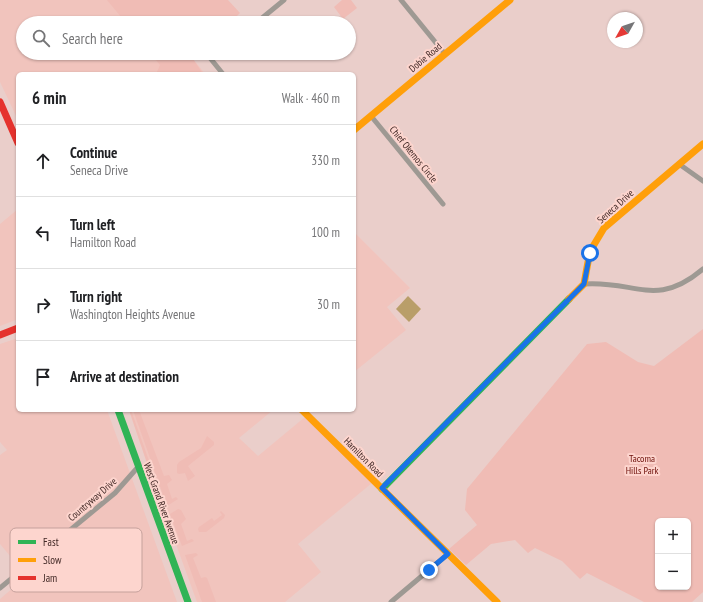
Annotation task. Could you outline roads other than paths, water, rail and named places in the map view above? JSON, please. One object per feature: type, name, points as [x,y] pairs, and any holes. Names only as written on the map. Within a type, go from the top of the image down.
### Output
[{"type":"street","points":[[265,16],[284,0]]},
{"type":"street","points":[[400,0],[444,54]]},
{"type":"street","name":"Dobie Road","points":[[356,128],[510,0]]},
{"type":"street","points":[[212,60],[221,72]]},
{"type":"street","points":[[0,102],[16,138]]},
{"type":"street","name":"Chief Okemos Circle","points":[[371,116],[442,204]]},
{"type":"street","name":"Seneca Drive","points":[[584,284],[590,253],[600,233],[610,222],[703,144]]},
{"type":"street","points":[[679,164],[703,181]]},
{"type":"street","points":[[382,488],[584,284],[607,283],[646,291],[658,291],[686,283],[703,269]]},
{"type":"street","points":[[0,334],[16,329]]},
{"type":"street","name":"West Grand River Avenue","points":[[119,412],[188,602]]},
{"type":"street","name":"Hamilton Road","points":[[304,412],[497,602]]},
{"type":"street","name":"Countryway Drive","points":[[73,528],[115,493],[138,467]]},
{"type":"street","points":[[391,602],[448,554]]},
{"type":"street","name":"Countryway Drive","points":[[0,588],[10,580]]},
{"type":"park label","name":"Tacoma Hills Park","points":[[642,464]]}]
